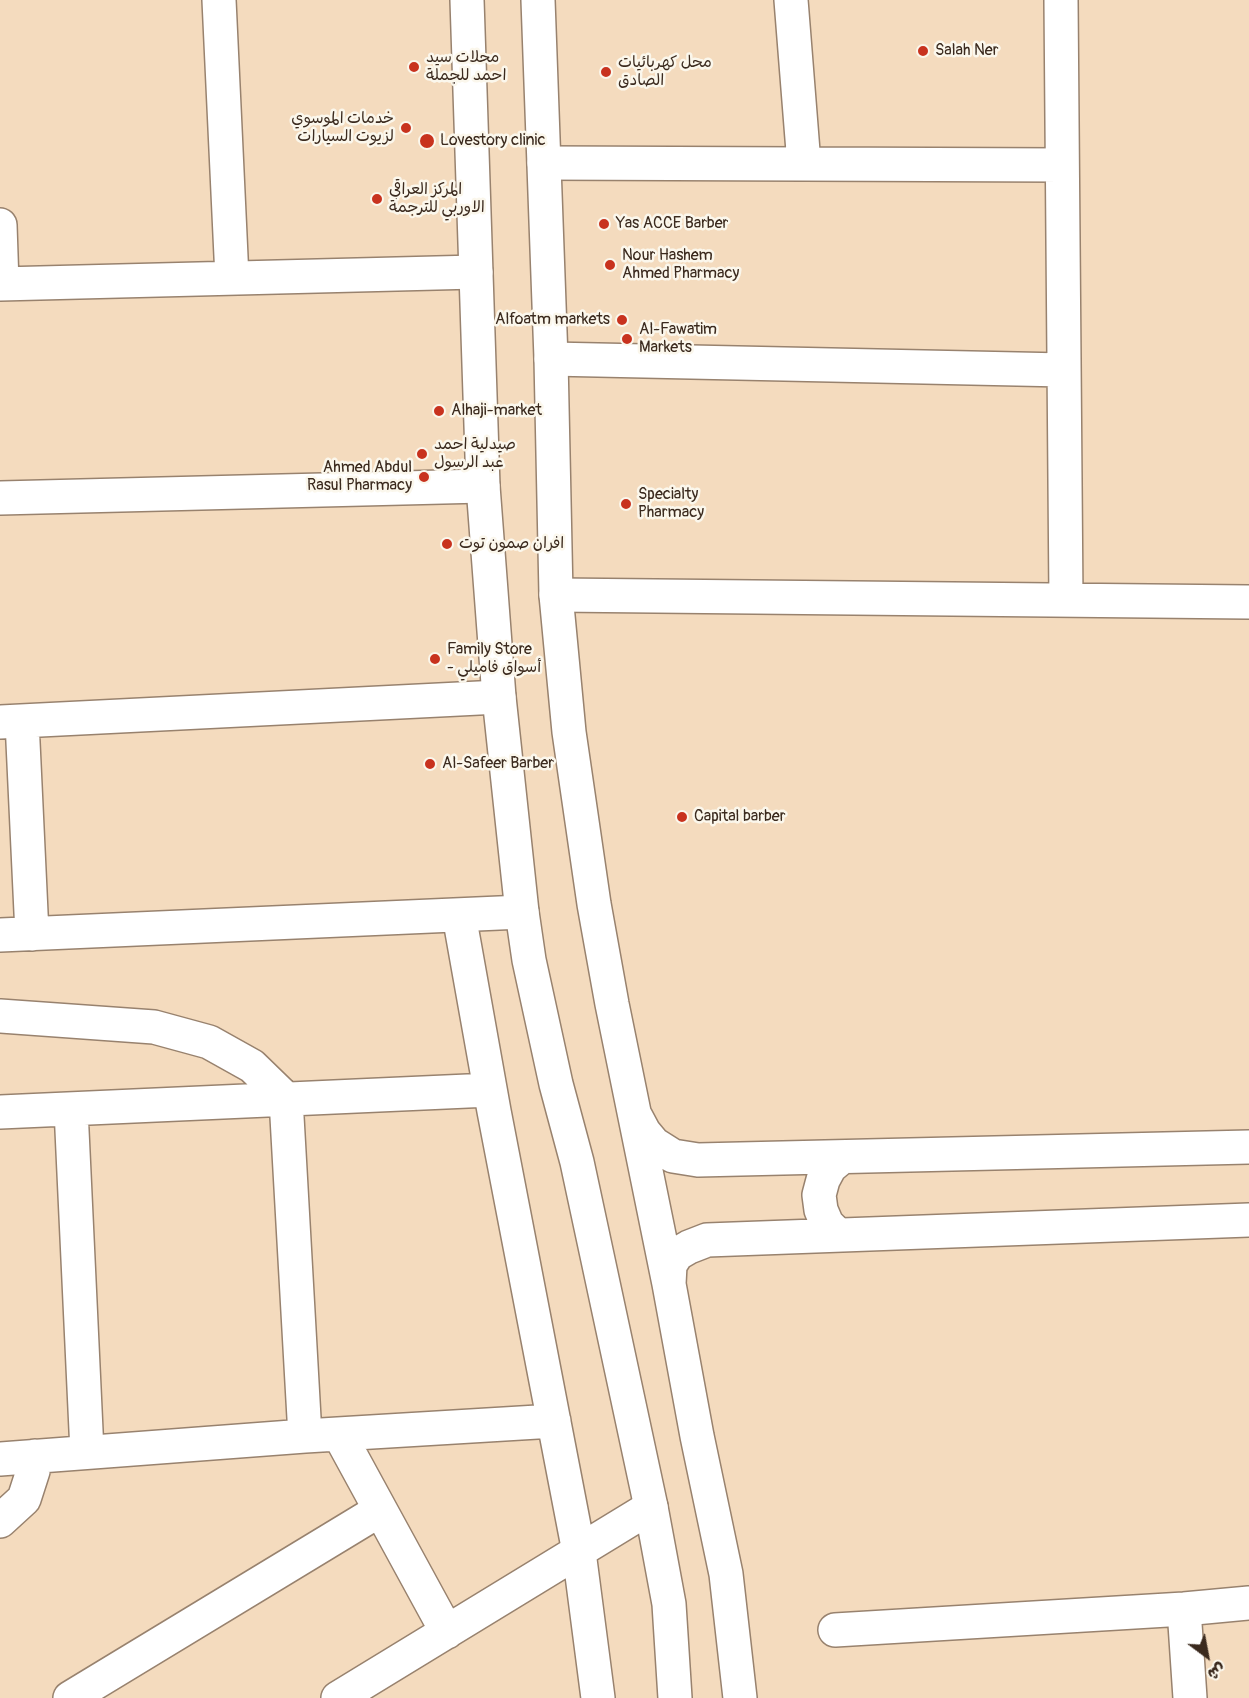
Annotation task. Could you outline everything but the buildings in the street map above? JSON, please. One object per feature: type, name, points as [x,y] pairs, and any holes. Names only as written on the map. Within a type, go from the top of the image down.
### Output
[{"type":"street","points":[[219,0],[232,278]]},
{"type":"street","points":[[467,0],[483,486],[499,697],[522,912],[541,1017],[577,1162],[651,1507],[669,1604],[675,1698]]},
{"type":"street","points":[[538,0],[551,359],[556,595],[569,732],[612,1005],[726,1574],[740,1698]]},
{"type":"street","points":[[791,0],[804,164]]},
{"type":"street","points":[[1061,0],[1066,600]]},
{"type":"street","points":[[544,163],[1062,165]]},
{"type":"street","points":[[0,225],[1,284],[476,272]]},
{"type":"street","points":[[551,359],[1064,370]]},
{"type":"street","points":[[0,498],[483,486]]},
{"type":"street","points":[[556,595],[1249,602]]},
{"type":"street","points":[[499,697],[11,722],[16,935],[522,912]]},
{"type":"street","points":[[459,915],[490,1090],[579,1552],[598,1698]]},
{"type":"street","points":[[0,1016],[154,1027],[209,1042],[252,1066],[286,1099],[305,1436]]},
{"type":"street","points":[[0,1112],[490,1090]]},
{"type":"street","points":[[71,1109],[87,1452]]},
{"type":"street","points":[[634,1114],[654,1144],[673,1156],[698,1160],[1249,1147]]},
{"type":"street","points":[[838,1235],[827,1224],[821,1210],[819,1196],[822,1180],[830,1167],[842,1157]]},
{"type":"street","points":[[669,1284],[670,1265],[677,1254],[708,1240],[1249,1220]]},
{"type":"street","points":[[0,1459],[305,1436],[554,1421]]},
{"type":"street","points":[[339,1434],[447,1632]]},
{"type":"street","points":[[0,1521],[24,1499],[35,1456]]},
{"type":"street","points":[[338,1698],[651,1507]]},
{"type":"street","points":[[70,1698],[380,1509]]},
{"type":"street","points":[[835,1630],[1249,1604]]},
{"type":"street","points":[[1184,1609],[1190,1698]]},
{"type":"place","name":"Salah Ner","points":[[923,51]]},
{"type":"place","name":"محلات سيد احمد للجملة","points":[[414,67]]},
{"type":"place","name":"محل كهربائيات الصادق","points":[[606,72]]},
{"type":"place","name":"خدمات الموسوي لزيوت السيارات","points":[[406,128]]},
{"type":"place","name":"Lovestory clinic","points":[[427,141]]},
{"type":"place","name":"المركز العراقي الاوربي للترجمة","points":[[377,199]]},
{"type":"place","name":"Yas ACCE Barber","points":[[604,224]]},
{"type":"place","name":"Nour Hashem Ahmed Pharmacy","points":[[610,265]]},
{"type":"place","name":"Alfoatm markets","points":[[622,320]]},
{"type":"place","name":"Al-Fawatim Markets","points":[[627,339]]},
{"type":"place","name":"Alhaji-market","points":[[439,411]]},
{"type":"place","name":"صيدلية احمد عبد الرسول","points":[[422,454]]},
{"type":"place","name":"Ahmed Abdul Rasul Pharmacy","points":[[424,477]]},
{"type":"place","name":"Specialty Pharmacy","points":[[626,504]]},
{"type":"place","name":"افران صمون توت","points":[[447,544]]},
{"type":"place","name":"Family Store - أسواق فاميلي","points":[[435,659]]},
{"type":"place","name":"Al-Safeer Barber","points":[[430,764]]},
{"type":"place","name":"Capital barber","points":[[682,817]]}]
